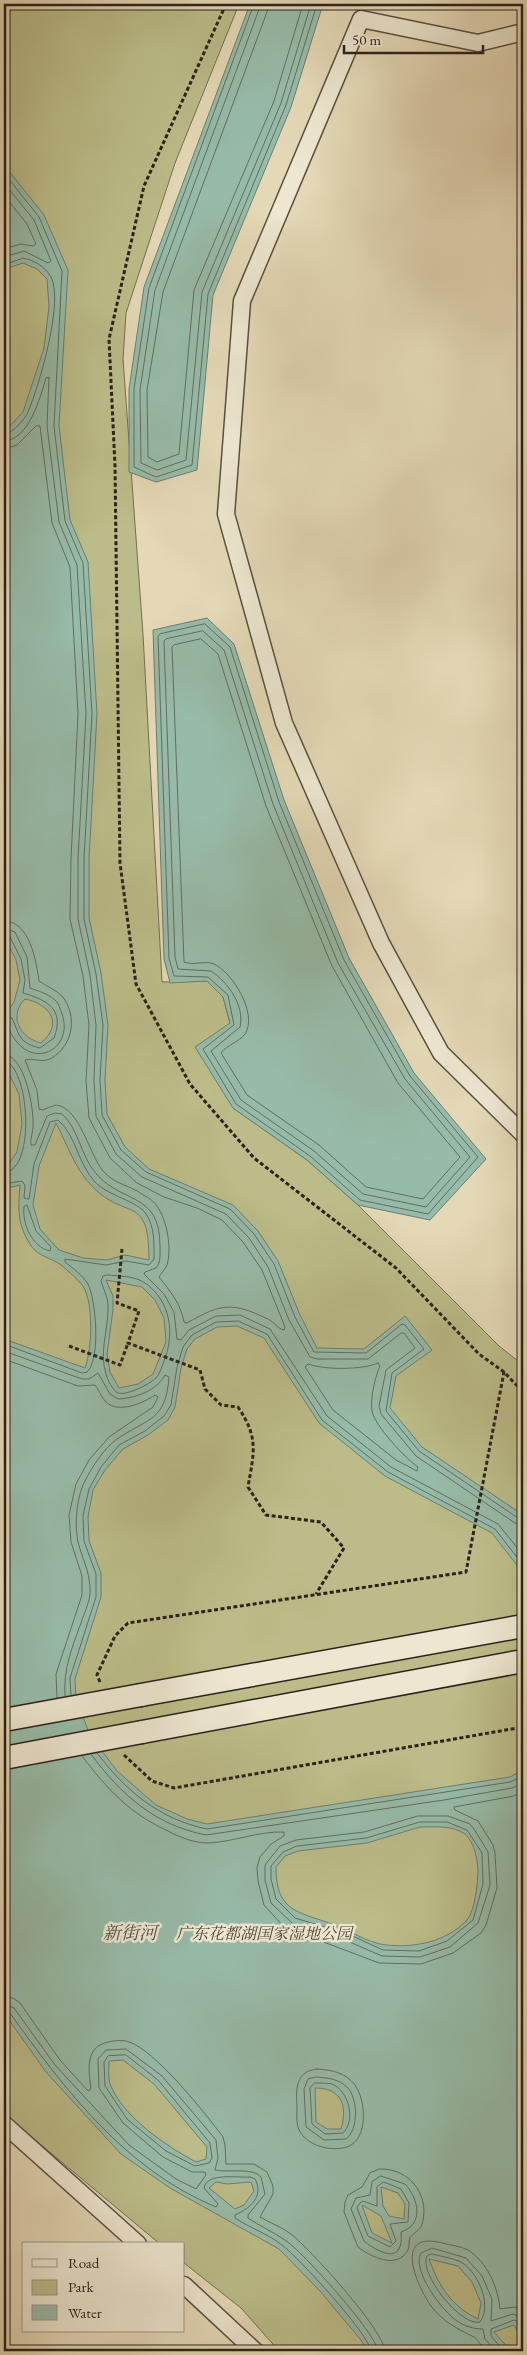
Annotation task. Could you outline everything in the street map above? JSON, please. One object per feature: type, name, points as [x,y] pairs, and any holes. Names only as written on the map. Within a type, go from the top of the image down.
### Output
[{"type":"main road","points":[[4,1720],[520,1627]]},
{"type":"main road","points":[[4,1758],[521,1662]]},
{"type":"street","points":[[523,32],[478,44],[361,19],[242,301],[226,514],[284,723],[381,943],[441,1052],[523,1134]]},
{"type":"street","points":[[4,2124],[136,2242]]},
{"type":"street","points":[[185,2286],[255,2351]]},
{"type":"path","points":[[226,4],[144,186],[108,339],[116,466],[120,863],[136,984],[190,1084],[254,1158],[396,1268],[479,1354],[504,1372],[523,1392]]},
{"type":"path","points":[[69,1346],[120,1365],[139,1311],[117,1303],[122,1249]]},
{"type":"path","points":[[128,1343],[200,1370],[205,1389],[221,1405],[238,1407],[250,1425],[254,1447],[248,1487],[266,1515],[321,1522],[344,1548],[316,1594]]},
{"type":"path","points":[[470,1549],[504,1372]]},
{"type":"green space","name":"广东花都湖国家湿地公园","points":[[4,4],[239,4],[175,163],[126,313],[123,359],[143,634],[162,982],[207,981],[223,997],[230,1023],[233,1108],[307,1160],[358,1205],[499,1346],[523,1365],[523,2351],[279,2351],[241,2308],[185,2264],[185,2242],[158,2242],[4,2114]]},
{"type":"water","points":[[250,4],[323,4],[291,107],[213,295],[197,470],[156,482],[129,472],[129,389],[144,287]]},
{"type":"water","name":"新街河","points":[[4,165],[44,215],[68,270],[59,426],[70,520],[88,562],[97,714],[89,859],[89,918],[101,973],[108,1025],[105,1080],[107,1114],[125,1147],[149,1169],[233,1205],[258,1231],[278,1261],[300,1315],[317,1348],[364,1349],[405,1316],[432,1350],[396,1376],[390,1408],[422,1447],[523,1515],[523,1573],[492,1533],[385,1476],[319,1423],[264,1338],[237,1326],[217,1327],[195,1339],[187,1349],[181,1368],[175,1407],[168,1420],[148,1435],[123,1449],[105,1470],[93,1490],[88,1517],[89,1541],[101,1573],[101,1597],[75,1679],[76,1699],[90,1735],[117,1771],[156,1805],[187,1819],[207,1824],[510,1777],[523,1770],[523,2340],[514,2325],[494,2332],[511,2351],[367,2351],[361,2340],[320,2291],[279,2249],[170,2188],[121,2154],[46,2072],[4,2013],[4,1339],[85,1368],[91,1327],[89,1304],[83,1286],[61,1265],[34,1250],[27,1239],[20,1217],[20,1185],[4,1189],[4,1171],[17,1152],[22,1124],[19,1094],[4,1064],[4,1017],[14,1002],[20,980],[16,960],[4,936],[4,432],[23,412],[44,348],[49,307],[47,279],[37,269],[23,263],[8,268],[4,273]],"holes":[[[25,999],[41,1005],[47,1010],[53,1022],[48,1036],[41,1043],[27,1036],[19,1026],[17,1012]],[[56,1123],[76,1164],[92,1186],[104,1197],[140,1216],[145,1225],[148,1239],[149,1260],[125,1255],[107,1260],[83,1258],[59,1250],[40,1229],[33,1205],[39,1166]],[[106,1280],[142,1287],[155,1300],[164,1318],[166,1342],[153,1374],[138,1384],[119,1388],[110,1372],[107,1354],[113,1296]],[[420,1827],[455,1829],[468,1837],[476,1855],[478,1874],[474,1903],[467,1920],[450,1934],[419,1944],[397,1946],[379,1944],[290,1907],[284,1900],[277,1881],[276,1867],[285,1856],[298,1851],[367,1843]],[[123,2060],[154,2084],[207,2147],[206,2159],[196,2162],[159,2139],[135,2119],[116,2096],[110,2084],[109,2061]],[[315,2088],[331,2091],[340,2100],[344,2112],[341,2129],[327,2129],[316,2122]],[[216,2182],[227,2184],[251,2182],[254,2191],[244,2205],[235,2209],[209,2188]],[[381,2187],[398,2193],[405,2204],[404,2219],[389,2216],[383,2206]],[[362,2205],[381,2216],[392,2243],[372,2233]],[[429,2259],[458,2266],[472,2282],[481,2303],[478,2319],[460,2308],[442,2286]]]},
{"type":"water","points":[[207,618],[234,644],[284,800],[349,958],[414,1073],[486,1159],[430,1220],[358,1205],[307,1160],[233,1108],[195,1047],[230,1023],[223,997],[207,981],[170,983],[164,959],[153,630]]}]
